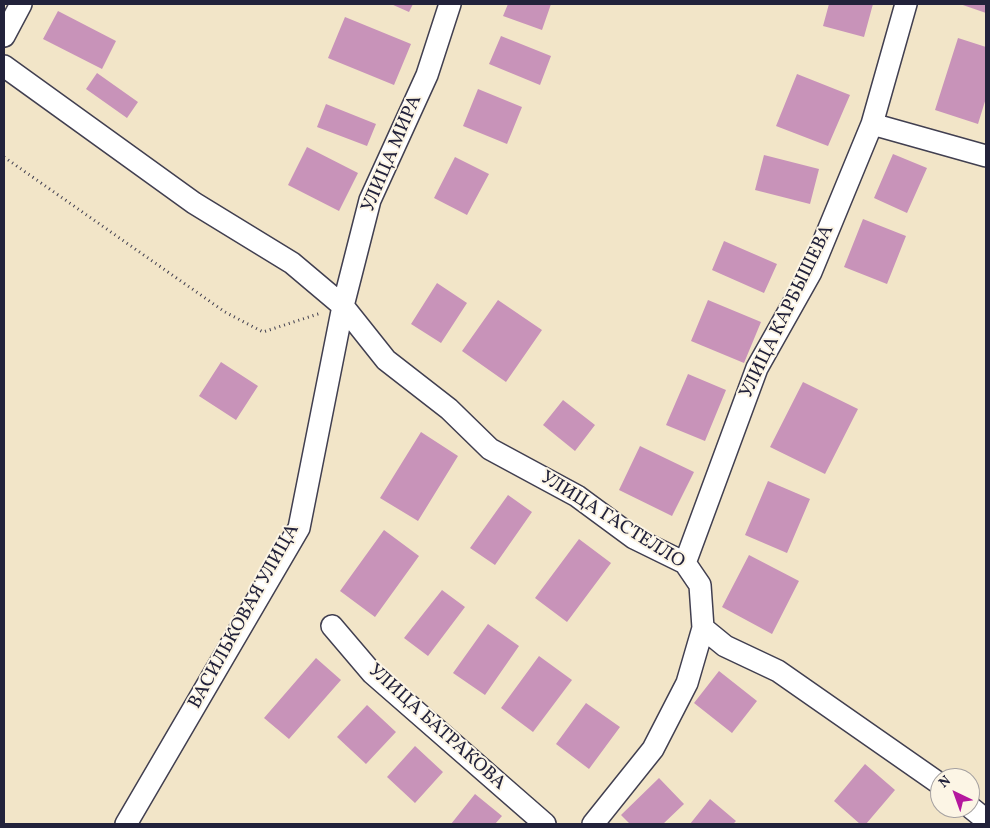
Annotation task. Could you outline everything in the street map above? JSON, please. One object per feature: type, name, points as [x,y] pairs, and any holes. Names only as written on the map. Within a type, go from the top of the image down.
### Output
[{"type":"street","points":[[4,36],[21,4]]},
{"type":"street","name":"УЛИЦА МИРА","points":[[343,306],[370,200],[426,75],[450,4]]},
{"type":"street","name":"УЛИЦА КАРБЫШЕВА","points":[[685,563],[757,368],[811,272],[872,124],[906,4]]},
{"type":"street","name":"УЛИЦА ГАСТЕЛЛО","points":[[4,66],[194,203],[292,263],[343,306],[386,360],[449,409],[490,449],[577,496],[634,538],[685,563],[700,585],[703,628]]},
{"type":"street","points":[[872,124],[986,156]]},
{"type":"street","name":"ВАСИЛЬКОВАЯ УЛИЦА","points":[[126,824],[299,528],[343,306]]},
{"type":"street","name":"УЛИЦА БАТРАКОВА","points":[[332,626],[372,673],[545,824]]},
{"type":"street","points":[[593,824],[653,749],[687,683],[703,628],[725,646],[778,671],[930,777]]},
{"type":"path","points":[[4,157],[225,312],[263,332],[343,306]]},
{"type":"building","points":[[391,4],[413,4],[409,12]]},
{"type":"building","points":[[508,4],[551,4],[542,30],[503,16]]},
{"type":"building","points":[[829,4],[873,4],[864,37],[823,26]]},
{"type":"building","points":[[960,4],[986,4],[986,13]]},
{"type":"building","points":[[58,11],[116,41],[102,69],[43,39]]},
{"type":"building","points":[[345,17],[411,44],[394,85],[328,58]]},
{"type":"building","points":[[501,36],[551,56],[540,85],[489,64]]},
{"type":"building","points":[[958,38],[986,47],[986,98],[978,124],[935,110]]},
{"type":"building","points":[[97,73],[138,102],[127,118],[86,89]]},
{"type":"building","points":[[797,74],[850,95],[828,146],[776,126]]},
{"type":"building","points":[[478,89],[522,107],[507,144],[463,126]]},
{"type":"building","points":[[326,104],[376,124],[367,146],[317,127]]},
{"type":"building","points":[[307,147],[358,173],[339,211],[288,185]]},
{"type":"building","points":[[893,154],[927,168],[907,213],[874,198]]},
{"type":"building","points":[[764,155],[819,169],[810,204],[755,190]]},
{"type":"building","points":[[455,157],[489,174],[467,215],[434,198]]},
{"type":"building","points":[[863,219],[906,236],[887,284],[844,267]]},
{"type":"building","points":[[724,241],[777,264],[764,293],[712,270]]},
{"type":"building","points":[[437,283],[467,303],[441,343],[411,324]]},
{"type":"building","points":[[498,300],[542,330],[506,382],[462,351]]},
{"type":"building","points":[[708,300],[761,322],[744,363],[691,341]]},
{"type":"building","points":[[221,362],[258,386],[236,420],[199,396]]},
{"type":"building","points":[[688,374],[726,390],[705,441],[666,425]]},
{"type":"building","points":[[803,382],[858,409],[825,474],[770,447]]},
{"type":"building","points":[[563,400],[595,425],[575,451],[543,425]]},
{"type":"building","points":[[421,432],[458,456],[418,521],[380,498]]},
{"type":"building","points":[[640,446],[694,472],[672,516],[619,490]]},
{"type":"building","points":[[768,481],[810,499],[787,553],[745,535]]},
{"type":"building","points":[[508,495],[532,512],[495,565],[470,548]]},
{"type":"building","points":[[384,530],[419,556],[375,617],[340,591]]},
{"type":"building","points":[[579,539],[611,563],[567,622],[535,598]]},
{"type":"building","points":[[749,555],[799,581],[772,634],[722,607]]},
{"type":"building","points":[[442,590],[465,607],[428,656],[404,638]]},
{"type":"building","points":[[488,624],[519,646],[485,695],[453,673]]},
{"type":"building","points":[[539,656],[572,680],[533,732],[501,708]]},
{"type":"building","points":[[316,658],[341,680],[289,739],[264,718]]},
{"type":"building","points":[[719,671],[757,701],[732,733],[694,703]]},
{"type":"building","points":[[586,703],[620,727],[589,769],[556,744]]},
{"type":"building","points":[[367,705],[396,732],[366,764],[337,737]]},
{"type":"building","points":[[415,746],[443,772],[415,803],[387,777]]},
{"type":"building","points":[[865,764],[895,790],[866,824],[860,824],[834,801]]},
{"type":"building","points":[[659,778],[684,804],[663,824],[630,824],[621,815]]},
{"type":"building","points":[[475,794],[502,816],[495,824],[451,824]]},
{"type":"building","points":[[710,799],[736,821],[733,824],[690,824]]}]
